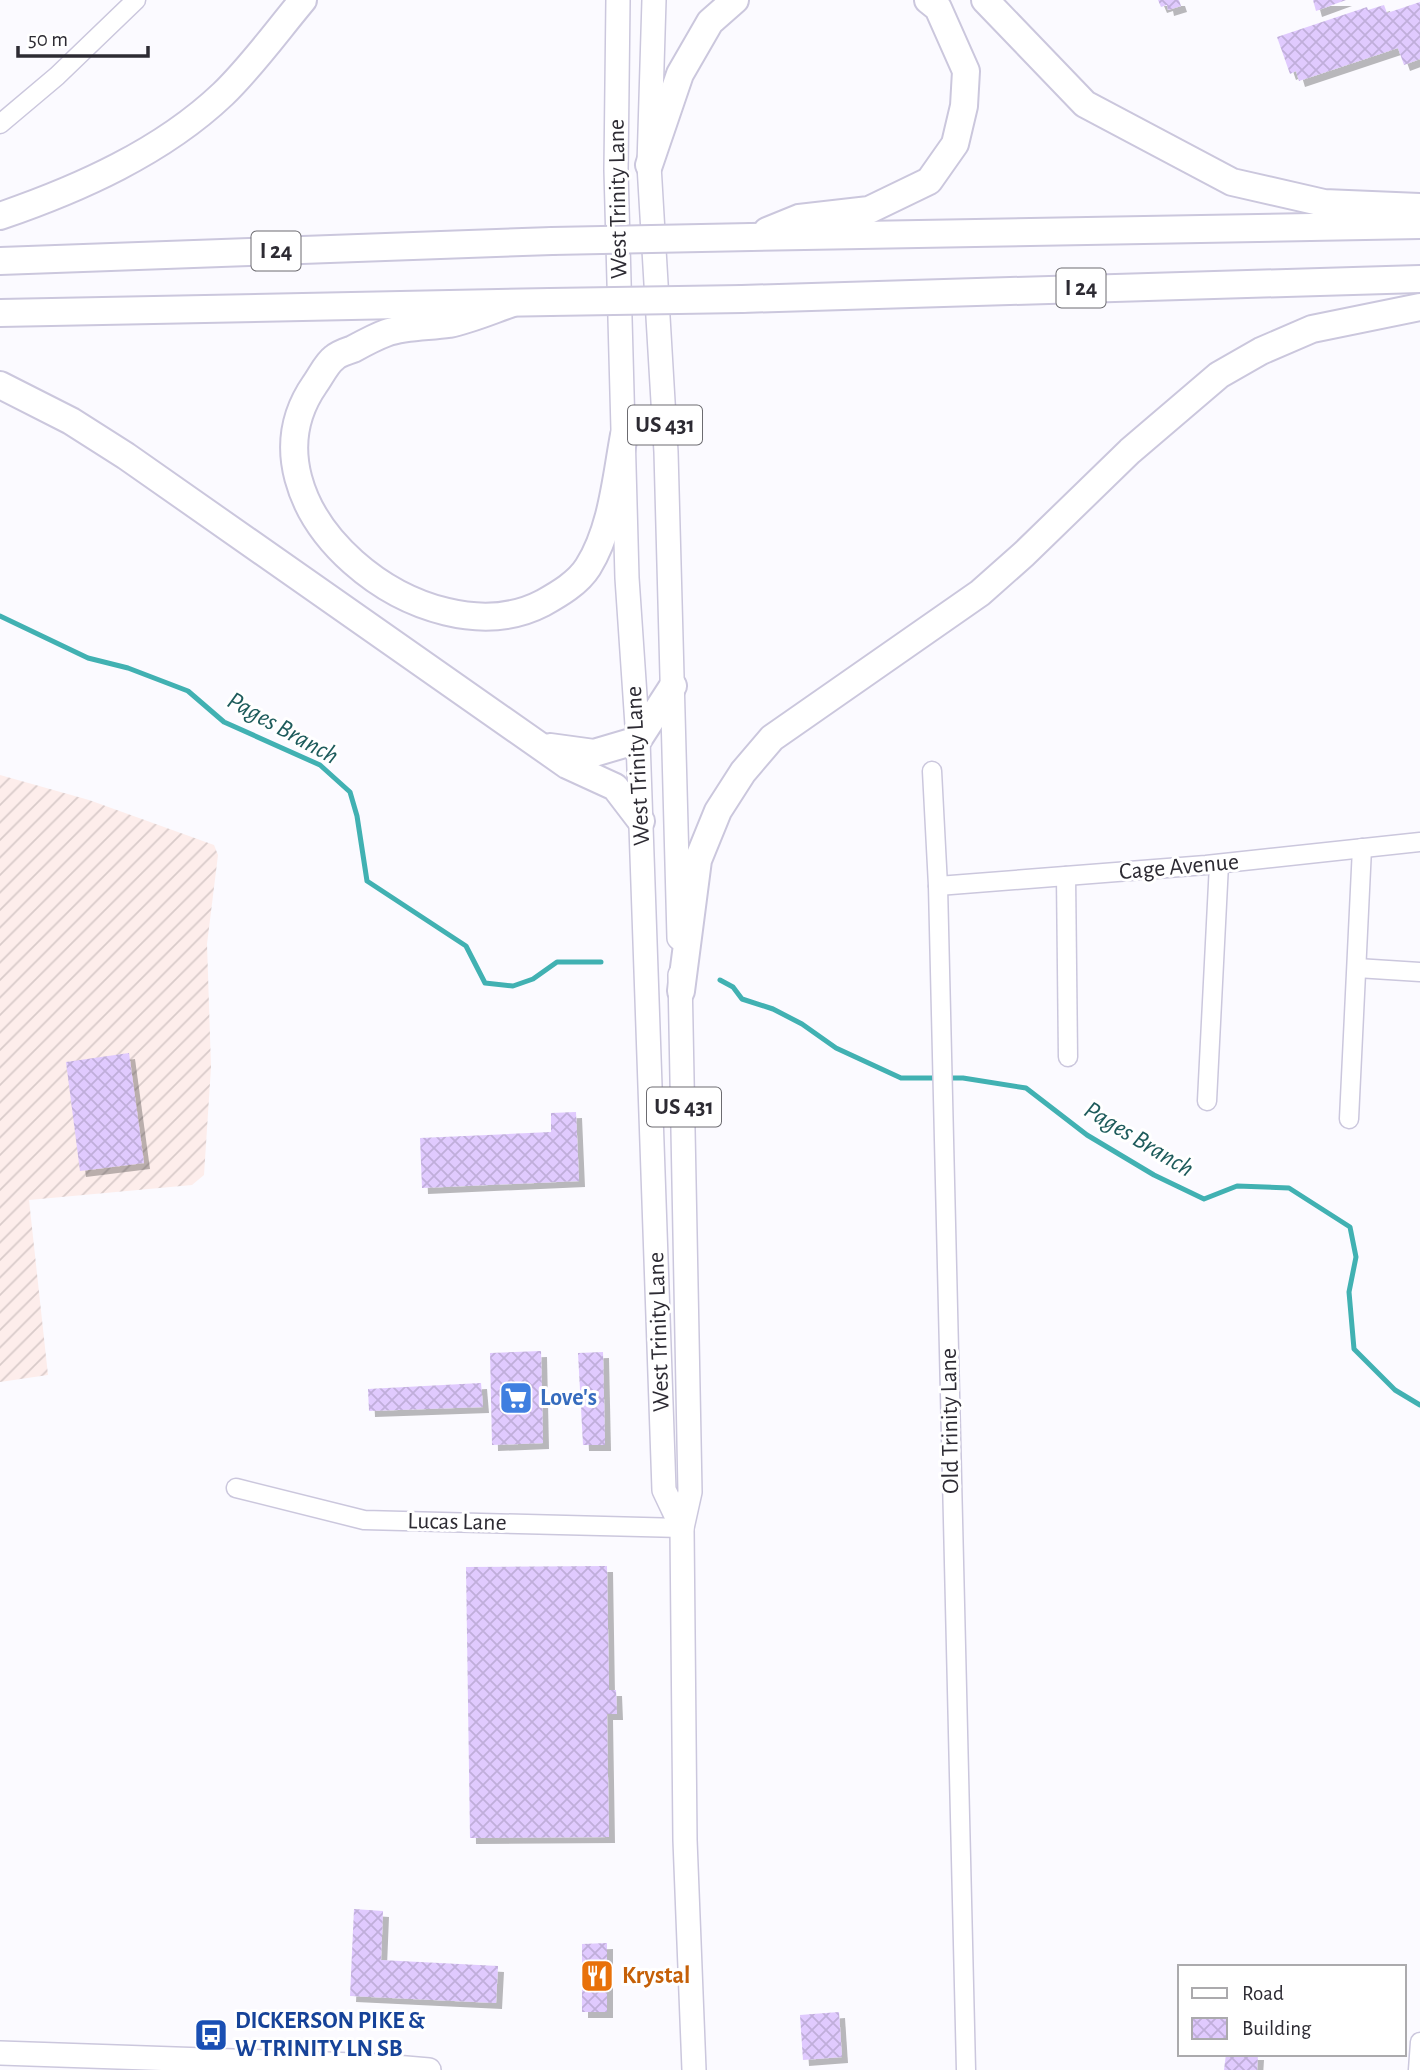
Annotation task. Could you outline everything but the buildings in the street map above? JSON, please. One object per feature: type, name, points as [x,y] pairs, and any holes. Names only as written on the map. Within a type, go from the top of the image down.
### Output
[{"type":"highway","points":[[0,216],[102,176],[169,135],[223,94],[286,11],[303,0]]},
{"type":"highway","points":[[649,165],[680,74],[710,22],[735,0]]},
{"type":"highway","points":[[751,237],[799,218],[869,210],[929,181],[955,144],[964,106],[966,71],[938,8],[928,0]]},
{"type":"highway","points":[[985,0],[1085,104],[1232,182],[1324,203],[1420,207]]},
{"type":"highway","name":"I 24","points":[[0,261],[552,242],[1420,225]]},
{"type":"highway","name":"I 24","points":[[0,313],[743,299],[1420,279]]},
{"type":"highway","points":[[510,304],[451,323],[387,332],[334,358],[303,402],[293,438],[295,472],[308,507],[336,544],[379,584],[424,607],[461,616],[495,616],[530,609],[563,592],[588,568],[610,513],[624,435]]},
{"type":"highway","points":[[681,991],[698,860],[718,811],[743,772],[772,738],[980,593],[1024,554],[1130,450],[1219,375],[1261,351],[1312,329],[1420,307]]},
{"type":"highway","points":[[0,385],[71,421],[126,456],[567,765],[615,787],[641,821]]},
{"type":"highway","points":[[538,744],[570,752],[594,753],[638,740],[673,686]]},
{"type":"main road","name":"West Trinity Lane","points":[[618,0],[616,170],[627,578],[638,740],[664,1490],[682,1528]]},
{"type":"main road","name":"West Trinity Lane","points":[[654,0],[649,165],[666,452],[681,991],[690,1492],[682,1528],[685,1840],[694,2070]]},
{"type":"main road","points":[[0,2053],[383,2066],[429,2070]]},
{"type":"street","points":[[0,124],[136,0]]},
{"type":"street","points":[[119,18],[152,0]]},
{"type":"street","name":"Old Trinity Lane","points":[[932,771],[938,886],[966,2070]]},
{"type":"street","name":"Cage Avenue","points":[[938,886],[1219,864],[1420,842]]},
{"type":"street","points":[[1349,1119],[1362,848]]},
{"type":"street","points":[[1207,1101],[1219,864]]},
{"type":"street","points":[[1066,876],[1068,1057]]},
{"type":"street","points":[[1357,968],[1420,972]]},
{"type":"street","name":"Lucas Lane","points":[[236,1488],[364,1520],[682,1528]]},
{"type":"street","points":[[1418,2070],[1420,2042]]},
{"type":"shaded area","points":[[0,775],[89,800],[214,845],[218,855],[207,944],[211,1067],[204,1175],[192,1185],[29,1200],[48,1375],[0,1382]]},
{"type":"waterway","name":"Pages Branch","points":[[0,616],[88,658],[128,668],[188,691],[224,722],[320,765],[350,792],[357,816],[367,881],[466,946],[485,983],[513,986],[533,979],[557,962],[601,962]]},
{"type":"waterway","name":"Pages Branch","points":[[720,980],[733,987],[742,999],[773,1009],[802,1024],[836,1048],[901,1078],[963,1078],[1026,1088],[1087,1135],[1154,1175],[1204,1199],[1237,1186],[1289,1188],[1350,1227],[1356,1257],[1349,1292],[1354,1349],[1395,1390],[1420,1405]]},
{"type":"place","name":"Love's","points":[[516,1398]]},
{"type":"place","name":"Krystal","points":[[597,1976]]},
{"type":"place","name":"DICKERSON PIKE & W TRINITY LN SB","points":[[211,2035]]}]
